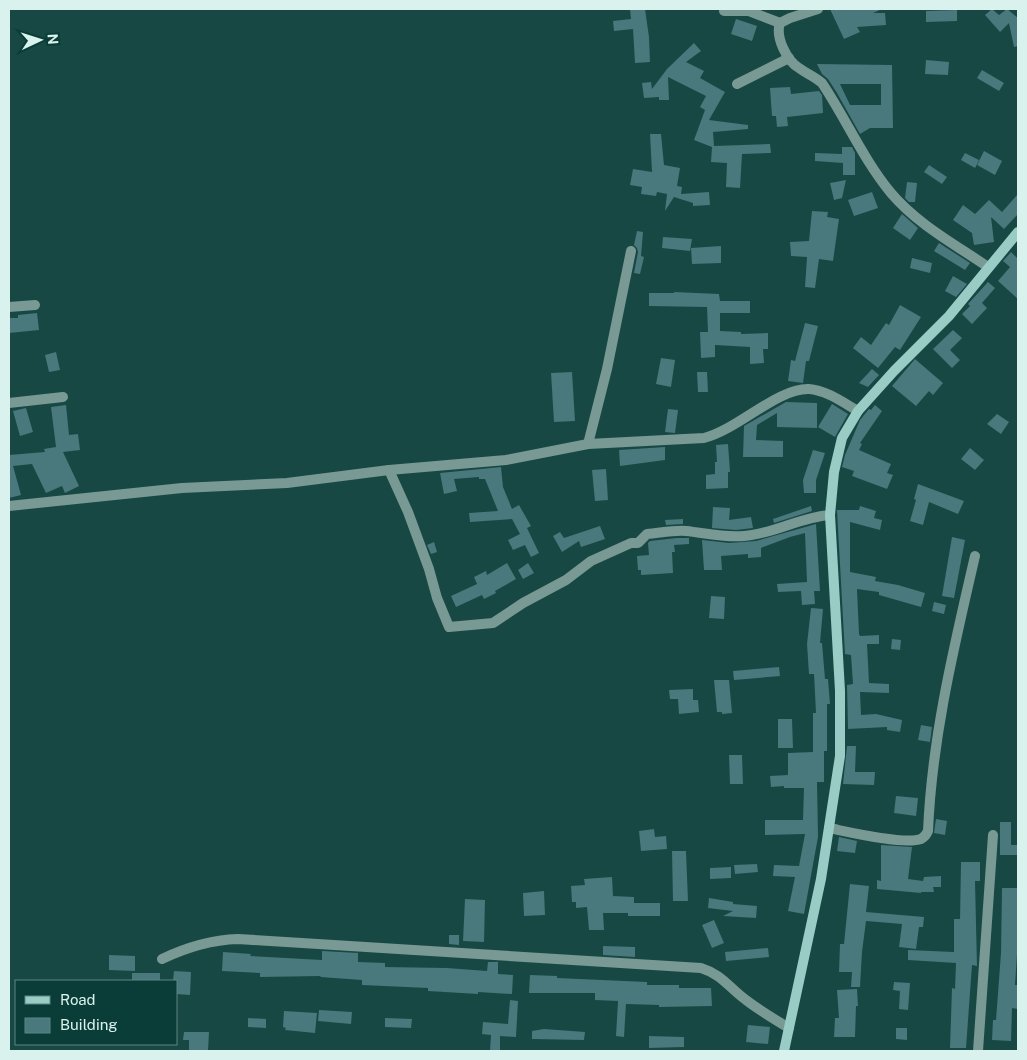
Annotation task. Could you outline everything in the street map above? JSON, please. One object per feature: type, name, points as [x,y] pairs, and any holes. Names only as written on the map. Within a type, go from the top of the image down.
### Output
[{"type":"street","points":[[724,11],[749,11],[780,23],[818,9]]},
{"type":"street","points":[[780,23],[779,32],[783,47],[789,58],[798,68],[822,83],[864,157],[892,194],[919,220],[988,267]]},
{"type":"street","points":[[737,84],[789,58]]},
{"type":"street","points":[[784,1051],[821,879],[841,739],[830,516],[834,472],[842,438],[858,411],[894,371],[949,316],[1018,232]]},
{"type":"street","points":[[588,444],[607,369],[631,251]]},
{"type":"street","points":[[9,307],[35,305]]},
{"type":"street","points":[[9,506],[182,488],[287,483],[389,470],[506,460],[588,444],[704,438],[715,435],[793,391],[810,389],[826,394],[858,411]]},
{"type":"street","points":[[9,403],[63,397]]},
{"type":"street","points":[[389,470],[408,512],[449,628],[493,623],[523,603],[566,580],[591,561],[630,543],[638,544],[647,534],[684,531],[723,537],[742,537],[772,531],[813,516],[830,516]]},
{"type":"street","points":[[829,828],[900,839],[916,840],[926,836],[932,768],[939,725],[956,636],[975,556]]},
{"type":"street","points":[[978,1051],[993,835]]},
{"type":"street","points":[[162,958],[194,945],[210,941],[238,939],[701,968],[713,972],[722,978],[737,994],[789,1028]]},
{"type":"building","points":[[630,9],[645,9],[650,62],[635,63],[633,29],[614,31],[613,21],[631,19]]},
{"type":"building","points":[[830,9],[882,9],[873,13],[885,13],[886,25],[857,27],[860,32],[844,39]]},
{"type":"building","points":[[992,9],[999,15],[1007,9],[1018,18],[1018,46],[1014,47],[1009,23],[1000,32],[985,15]]},
{"type":"building","points":[[957,10],[957,21],[926,22],[926,11]]},
{"type":"building","points":[[736,19],[757,26],[752,41],[731,34]]},
{"type":"building","points":[[694,43],[701,51],[686,62],[704,71],[700,78],[725,92],[709,120],[748,125],[748,129],[713,132],[714,146],[770,144],[771,153],[742,154],[740,188],[726,187],[727,163],[711,162],[712,147],[694,140],[705,110],[700,107],[706,96],[668,77],[669,100],[659,100],[659,97],[644,98],[642,83],[651,82],[652,89],[667,69]]},
{"type":"building","points":[[926,60],[949,62],[948,75],[925,74]]},
{"type":"building","points":[[817,64],[892,65],[893,128],[870,128],[860,134],[837,93],[828,79],[822,74]],"holes":[[[840,84],[881,84],[881,105],[850,105]]]},
{"type":"building","points":[[982,70],[1004,83],[999,91],[977,78]]},
{"type":"building","points":[[790,87],[791,94],[819,91],[822,95],[823,113],[787,117],[788,126],[777,127],[776,116],[772,116],[770,88]]},
{"type":"building","points":[[650,134],[661,134],[664,165],[680,168],[677,186],[682,187],[681,194],[709,192],[710,205],[693,206],[693,203],[674,197],[665,211],[667,194],[657,192],[656,196],[641,194],[642,187],[630,185],[633,169],[652,172]]},
{"type":"building","points":[[842,147],[852,147],[855,153],[855,175],[843,175],[843,163],[815,161],[815,153],[842,154]]},
{"type":"building","points":[[984,151],[1002,161],[995,175],[977,165]]},
{"type":"building","points":[[965,153],[979,160],[975,168],[961,160]]},
{"type":"building","points":[[929,165],[947,177],[942,184],[924,172]]},
{"type":"building","points":[[846,180],[842,198],[834,200],[830,183]]},
{"type":"building","points":[[907,182],[917,183],[915,202],[909,202],[905,198]]},
{"type":"building","points":[[872,192],[878,208],[854,216],[848,200]]},
{"type":"building","points":[[1018,194],[1018,214],[1004,229],[991,217],[994,242],[974,245],[972,233],[953,220],[963,205],[975,214],[989,200],[1002,212]]},
{"type":"building","points":[[812,211],[828,212],[827,217],[839,219],[833,261],[819,259],[815,288],[805,287],[807,257],[791,256],[790,242],[809,241]]},
{"type":"building","points":[[902,214],[918,228],[910,240],[893,228]]},
{"type":"building","points":[[637,231],[643,232],[641,256],[644,257],[640,274],[634,273],[638,252],[634,245]]},
{"type":"building","points":[[663,237],[692,239],[690,251],[662,248]]},
{"type":"building","points":[[939,243],[970,263],[965,270],[934,251]]},
{"type":"building","points":[[721,246],[721,263],[692,264],[691,248]]},
{"type":"building","points":[[1011,252],[1018,257],[1018,299],[998,281],[1010,267],[1003,261]]},
{"type":"building","points":[[912,258],[932,263],[930,273],[910,268]]},
{"type":"building","points":[[953,276],[967,284],[956,297],[945,291]]},
{"type":"building","points":[[988,282],[995,288],[982,303],[987,308],[972,324],[962,314],[970,306],[968,304]]},
{"type":"building","points":[[649,293],[719,294],[720,301],[750,301],[750,313],[720,313],[720,331],[741,332],[741,334],[768,333],[768,349],[763,349],[764,363],[750,364],[750,347],[715,345],[715,357],[701,358],[700,332],[708,332],[707,307],[649,306]]},
{"type":"building","points":[[900,305],[921,317],[900,350],[895,347],[878,368],[853,348],[861,337],[871,345],[886,323],[889,325]]},
{"type":"building","points":[[37,313],[39,330],[9,333],[9,318],[18,318],[18,315]]},
{"type":"building","points":[[805,323],[818,326],[809,361],[806,361],[803,383],[788,381],[791,360],[795,361]]},
{"type":"building","points":[[953,330],[962,338],[950,350],[960,360],[952,368],[933,349]]},
{"type":"building","points":[[56,352],[60,370],[49,372],[45,355]]},
{"type":"building","points":[[661,358],[675,360],[671,387],[656,384]]},
{"type":"building","points":[[915,359],[943,383],[933,395],[929,391],[916,406],[892,386]]},
{"type":"building","points":[[872,369],[879,375],[868,387],[859,383]]},
{"type":"building","points":[[572,372],[575,421],[554,422],[551,373]]},
{"type":"building","points":[[697,372],[707,372],[708,392],[698,392]]},
{"type":"building","points":[[786,402],[817,403],[817,428],[777,427],[777,413],[757,425],[756,440],[783,441],[783,457],[743,457],[744,426]]},
{"type":"building","points":[[832,404],[848,414],[835,437],[818,427]]},
{"type":"building","points":[[66,405],[69,435],[78,434],[80,450],[63,452],[79,486],[65,493],[62,486],[46,493],[32,464],[13,466],[21,495],[9,498],[9,455],[45,452],[44,449],[56,447],[51,407]]},
{"type":"building","points":[[875,405],[882,411],[860,443],[862,444],[859,450],[891,464],[887,473],[893,475],[887,489],[852,476],[854,471],[842,467],[860,420]]},
{"type":"building","points":[[26,408],[33,432],[20,436],[13,411]]},
{"type":"building","points":[[668,409],[678,410],[675,433],[665,432]]},
{"type":"building","points":[[997,414],[1009,422],[1001,434],[987,424]]},
{"type":"building","points":[[728,444],[730,472],[728,472],[728,488],[706,489],[706,475],[715,474],[715,462],[717,462],[716,445]]},
{"type":"building","points":[[665,447],[665,460],[620,466],[619,450]]},
{"type":"building","points":[[970,448],[984,460],[975,470],[961,459]]},
{"type":"building","points":[[813,450],[825,453],[816,480],[816,493],[804,493],[803,480]]},
{"type":"building","points":[[501,467],[503,487],[512,509],[519,505],[531,526],[527,528],[539,553],[531,557],[525,545],[513,550],[508,540],[520,534],[512,519],[470,522],[469,513],[498,511],[485,479],[479,479],[479,477],[454,479],[457,491],[444,494],[440,473]]},
{"type":"building","points":[[606,469],[608,500],[595,501],[592,470]]},
{"type":"building","points":[[918,484],[964,501],[958,514],[929,502],[923,525],[910,521]]},
{"type":"building","points":[[811,506],[812,511],[774,523],[773,519]]},
{"type":"building","points":[[860,506],[876,511],[874,518],[882,520],[880,530],[850,522],[850,572],[876,577],[875,581],[925,593],[921,607],[879,595],[879,592],[857,589],[859,634],[860,636],[879,635],[879,644],[867,644],[869,683],[889,684],[889,693],[860,692],[861,715],[876,714],[902,720],[900,732],[887,730],[887,727],[848,729],[847,685],[853,684],[851,655],[845,654],[837,510],[859,510]]},
{"type":"building","points":[[713,507],[730,508],[729,520],[751,517],[753,528],[736,530],[712,528]]},
{"type":"building","points":[[683,519],[683,524],[666,525],[665,520]]},
{"type":"building","points":[[816,524],[820,591],[814,591],[815,604],[802,605],[801,591],[778,592],[777,584],[807,582],[805,533],[761,548],[761,557],[748,558],[748,554],[721,556],[722,570],[704,570],[702,540],[729,543],[756,541]]},
{"type":"building","points":[[600,526],[605,539],[581,547],[579,541],[562,552],[553,536],[560,532],[564,538]]},
{"type":"building","points":[[952,537],[965,540],[954,598],[942,596]]},
{"type":"building","points":[[689,538],[689,544],[674,545],[675,552],[672,552],[673,573],[641,575],[641,570],[638,570],[637,556],[649,555],[648,543],[650,541]]},
{"type":"building","points":[[434,542],[437,552],[431,554],[427,545]]},
{"type":"building","points":[[507,563],[516,579],[484,599],[482,595],[456,607],[451,596],[477,584],[474,577],[486,571],[487,575]]},
{"type":"building","points":[[528,563],[534,573],[523,579],[518,570]]},
{"type":"building","points":[[711,596],[725,597],[724,619],[709,618]]},
{"type":"building","points":[[934,602],[946,605],[944,614],[932,611]]},
{"type":"building","points":[[811,608],[823,609],[820,643],[822,643],[825,679],[828,679],[830,704],[827,704],[827,751],[824,751],[824,782],[817,782],[818,837],[804,914],[788,911],[795,877],[773,876],[774,865],[799,866],[805,834],[765,835],[765,820],[803,820],[804,788],[771,787],[770,776],[788,775],[788,753],[813,752],[813,713],[816,713],[814,674],[809,674],[807,644]]},
{"type":"building","points":[[892,639],[901,640],[900,650],[891,649]]},
{"type":"building","points":[[779,667],[780,676],[734,680],[733,671]]},
{"type":"building","points":[[714,680],[729,680],[732,713],[722,714],[722,712],[717,712]]},
{"type":"building","points":[[693,689],[693,700],[698,700],[699,712],[679,714],[678,699],[670,699],[669,690]]},
{"type":"building","points":[[778,719],[792,719],[793,748],[778,748]]},
{"type":"building","points":[[921,725],[932,727],[930,742],[918,740]]},
{"type":"building","points":[[847,746],[856,746],[855,772],[875,772],[874,785],[843,784]]},
{"type":"building","points":[[729,755],[742,755],[743,784],[730,784]]},
{"type":"building","points":[[896,796],[918,798],[916,816],[894,813]]},
{"type":"building","points":[[936,819],[947,821],[945,835],[934,833]]},
{"type":"building","points":[[1000,822],[1011,822],[1011,845],[1018,845],[1018,855],[1000,855]]},
{"type":"building","points":[[654,829],[655,837],[666,836],[667,849],[641,851],[639,831]]},
{"type":"building","points":[[839,837],[857,841],[855,853],[837,851]]},
{"type":"building","points":[[881,845],[912,847],[908,879],[923,881],[924,877],[941,876],[941,887],[933,887],[934,892],[921,893],[877,889],[877,880],[881,881]]},
{"type":"building","points":[[672,851],[686,851],[688,901],[673,901]]},
{"type":"building","points":[[961,862],[980,862],[980,881],[975,881],[977,966],[972,965],[966,1048],[950,1048],[952,988],[955,989],[956,963],[908,960],[908,950],[954,952],[954,919],[960,919]]},
{"type":"building","points":[[757,864],[758,872],[735,874],[734,865]]},
{"type":"building","points":[[731,867],[731,878],[710,879],[710,868]]},
{"type":"building","points":[[612,877],[613,896],[634,897],[634,903],[660,903],[660,916],[628,916],[628,913],[603,913],[604,930],[589,930],[587,907],[576,908],[576,902],[572,902],[571,886],[585,885],[584,879]]},
{"type":"building","points":[[850,884],[869,886],[866,912],[924,917],[923,927],[919,927],[916,949],[899,947],[902,924],[866,921],[860,987],[851,987],[852,972],[839,972],[840,944],[844,944]]},
{"type":"building","points":[[1002,888],[1018,888],[1018,939],[1015,985],[1018,985],[1018,1009],[1012,1008],[1011,1041],[992,1040],[993,1020],[996,1020],[1001,953]]},
{"type":"building","points":[[544,891],[545,915],[524,916],[523,893]]},
{"type":"building","points":[[709,898],[733,902],[733,904],[757,906],[756,918],[723,916],[733,911],[708,908]]},
{"type":"building","points":[[465,899],[485,900],[484,942],[463,941]]},
{"type":"building","points":[[714,920],[724,943],[712,948],[702,925]]},
{"type":"building","points":[[449,935],[459,935],[459,945],[449,944]]},
{"type":"building","points":[[603,946],[635,947],[635,957],[603,955]]},
{"type":"building","points":[[768,948],[769,957],[726,961],[725,952]]},
{"type":"building","points":[[322,951],[358,953],[358,962],[385,963],[385,967],[487,971],[488,962],[498,962],[498,974],[513,975],[512,994],[428,991],[428,988],[362,985],[362,980],[321,976],[260,977],[260,973],[222,971],[223,952],[251,954],[250,956],[322,960]]},
{"type":"building","points":[[109,955],[135,956],[135,971],[109,970]]},
{"type":"building","points":[[174,971],[191,972],[190,995],[178,994],[178,980],[173,980]]},
{"type":"building","points":[[132,973],[160,973],[160,980],[132,980]]},
{"type":"building","points":[[530,975],[647,982],[647,985],[679,985],[679,988],[711,988],[712,1006],[659,1007],[659,1005],[626,1004],[624,1037],[616,1036],[618,1001],[595,1000],[595,993],[529,993]]},
{"type":"building","points":[[894,982],[910,983],[908,1010],[899,1009],[900,991],[893,990]]},
{"type":"building","points":[[857,989],[858,1006],[856,1006],[855,1037],[834,1037],[835,1018],[839,1018],[837,990]]},
{"type":"building","points":[[510,1000],[518,1001],[516,1037],[500,1036],[500,1051],[490,1051],[491,1035],[482,1034],[483,1022],[508,1024]]},
{"type":"building","points":[[319,1010],[352,1012],[351,1024],[318,1021]]},
{"type":"building","points":[[284,1011],[317,1013],[315,1033],[285,1030],[286,1028],[283,1027]]},
{"type":"building","points":[[248,1018],[266,1019],[266,1028],[248,1027]]},
{"type":"building","points":[[385,1018],[412,1019],[411,1028],[385,1027]]},
{"type":"building","points":[[748,1025],[770,1027],[768,1044],[746,1042]]},
{"type":"building","points":[[896,1028],[907,1028],[907,1040],[896,1039]]},
{"type":"building","points":[[544,1029],[585,1032],[584,1040],[532,1039],[532,1031]]},
{"type":"building","points":[[184,1032],[209,1032],[208,1051],[189,1051],[189,1040],[183,1040]]},
{"type":"building","points":[[649,1036],[684,1037],[684,1047],[649,1048]]}]
